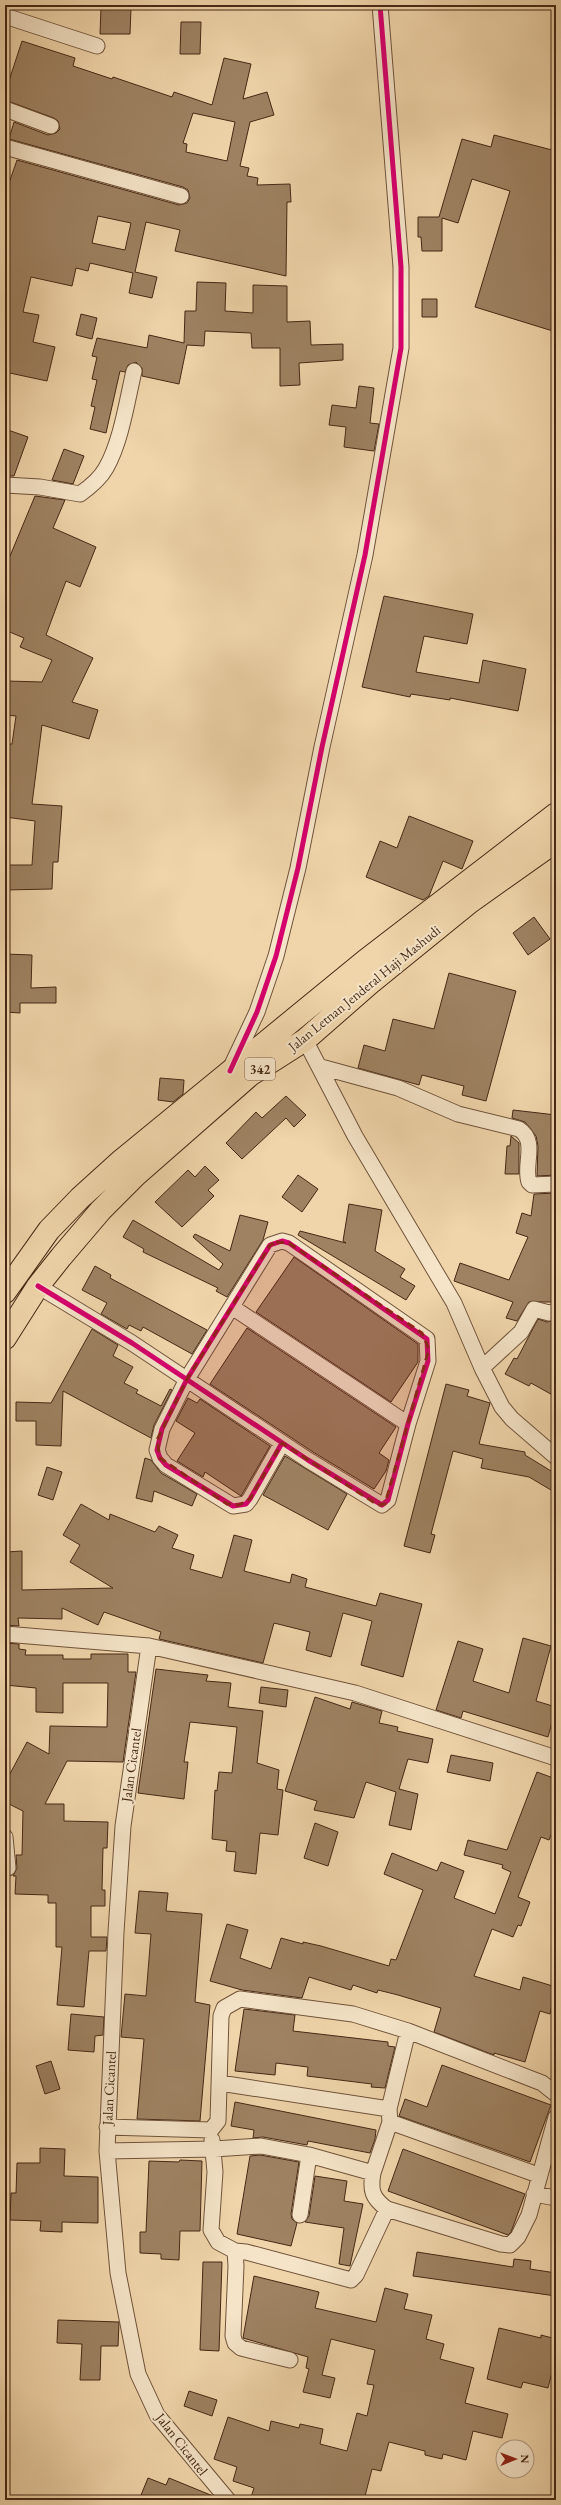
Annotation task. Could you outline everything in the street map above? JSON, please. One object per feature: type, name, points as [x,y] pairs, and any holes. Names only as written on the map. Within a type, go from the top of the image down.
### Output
[{"type":"main road","name":"Jalan Letnan Jenderal Haji Mashudi","points":[[5,1292],[49,1230],[80,1198],[230,1071],[365,961],[556,814]]},
{"type":"main road","name":"Jalan Letnan Jenderal Haji Mashudi","points":[[5,1338],[38,1286],[101,1210],[136,1175],[250,1075],[305,1040],[369,984],[470,902],[556,842]]},
{"type":"street","points":[[230,1071],[257,1012],[276,956],[298,868],[322,747],[365,555],[399,362],[401,267],[380,5]]},
{"type":"street","points":[[5,16],[97,46]]},
{"type":"street","points":[[5,109],[51,126]]},
{"type":"street","points":[[5,147],[181,196]]},
{"type":"street","points":[[5,485],[40,487],[80,494],[92,485],[106,468],[115,444],[134,371]]},
{"type":"street","points":[[305,1040],[321,1067],[359,1143],[454,1304],[482,1368],[502,1407],[512,1420],[556,1457]]},
{"type":"street","points":[[321,1067],[398,1088],[458,1114],[519,1129],[529,1140],[529,1182],[532,1185],[556,1184]]},
{"type":"street","points":[[38,1286],[132,1342],[187,1380],[282,1443],[382,1505],[388,1500],[408,1424],[428,1361],[427,1339],[289,1243],[282,1241],[270,1245],[187,1380],[157,1440],[160,1458],[166,1465],[227,1504],[239,1506],[250,1499],[282,1443]]},
{"type":"street","points":[[232,1307],[408,1424]]},
{"type":"street","points":[[482,1368],[521,1332],[534,1309],[549,1312],[556,1311]]},
{"type":"street","points":[[5,1634],[149,1646],[355,1693],[556,1758]]},
{"type":"street","name":"Jalan Cicantel","points":[[149,1646],[123,1826],[106,2126],[118,2273],[138,2374],[157,2415],[228,2500]]},
{"type":"street","points":[[5,1837],[8,1868]]},
{"type":"street","points":[[387,2208],[356,2275],[351,2280],[246,2252],[235,2251],[218,2242],[211,2230],[215,2172],[211,2130],[218,2121],[221,2016],[224,2008],[240,1999],[353,2014],[408,2031],[542,2083],[556,2094]]},
{"type":"street","points":[[408,2031],[390,2115],[373,2173],[372,2193],[377,2202],[387,2208],[501,2244],[510,2245],[523,2228],[556,2117]]},
{"type":"street","points":[[220,2083],[390,2115],[538,2175]]},
{"type":"street","points":[[106,2126],[211,2130]]},
{"type":"street","points":[[107,2151],[214,2149],[261,2146],[309,2155],[373,2173]]},
{"type":"street","points":[[300,2215],[309,2155]]},
{"type":"street","points":[[534,2194],[556,2198]]},
{"type":"street","points":[[235,2251],[236,2266],[232,2328],[235,2343],[241,2348],[290,2360]]},
{"type":"highlighted area","points":[[276,1242],[289,1243],[422,1333],[429,1349],[385,1504],[378,1505],[282,1443],[250,1499],[239,1505],[227,1504],[160,1458],[157,1440],[187,1379],[270,1245]]},
{"type":"building","points":[[101,8],[131,8],[130,34],[100,34]]},
{"type":"building","points":[[181,22],[201,22],[200,54],[180,54]]},
{"type":"building","points":[[22,41],[75,58],[73,66],[112,79],[113,77],[172,97],[174,92],[212,105],[224,58],[251,64],[243,99],[267,92],[274,115],[250,122],[240,166],[249,168],[247,176],[258,178],[257,185],[290,184],[291,202],[287,202],[286,276],[175,251],[180,230],[146,222],[135,272],[157,277],[152,298],[129,293],[133,273],[90,263],[88,271],[76,268],[72,286],[31,277],[23,312],[39,315],[33,342],[55,347],[47,381],[5,372],[5,182],[9,183],[17,160],[179,205],[187,203],[190,198],[188,190],[183,187],[9,139],[14,122],[48,135],[56,133],[60,129],[58,121],[54,118],[5,100],[5,93]],"holes":[[[193,113],[235,122],[227,161],[186,152],[187,144],[183,143]],[[98,216],[131,223],[125,250],[92,243]]]},
{"type":"building","points":[[494,135],[556,151],[556,332],[475,307],[510,191],[472,179],[458,223],[442,218],[442,251],[422,251],[421,237],[418,237],[418,217],[439,217],[462,139],[491,147]]},
{"type":"building","points":[[197,282],[226,283],[225,311],[253,313],[253,285],[287,286],[287,322],[310,321],[311,345],[343,344],[343,360],[299,363],[300,385],[280,386],[280,348],[252,348],[251,333],[205,331],[204,346],[187,345],[179,384],[142,376],[142,368],[136,362],[128,365],[125,372],[120,371],[106,433],[90,429],[95,407],[91,406],[97,380],[92,379],[97,357],[92,356],[97,338],[147,348],[149,335],[184,343],[185,311],[196,311]]},
{"type":"building","points":[[422,299],[437,299],[437,317],[422,317]]},
{"type":"building","points":[[81,314],[97,318],[92,339],[76,335]]},
{"type":"building","points":[[359,386],[374,388],[370,423],[379,424],[374,451],[344,447],[346,427],[329,425],[332,405],[356,408]]},
{"type":"building","points":[[5,429],[28,437],[14,476],[5,476]]},
{"type":"building","points":[[64,449],[84,456],[73,484],[52,480]]},
{"type":"building","points":[[35,496],[65,500],[53,528],[96,547],[80,587],[66,581],[46,635],[93,658],[72,702],[98,710],[89,739],[42,725],[32,804],[62,806],[58,862],[53,862],[52,889],[5,890],[5,865],[32,865],[35,821],[5,817],[5,744],[12,744],[16,716],[5,715],[7,681],[42,682],[52,660],[20,647],[24,638],[5,630],[5,568]]},
{"type":"building","points":[[384,596],[473,614],[467,644],[424,636],[416,672],[479,683],[483,660],[526,669],[518,711],[450,698],[450,700],[411,694],[410,697],[362,687]]},
{"type":"building","points":[[409,816],[473,841],[462,869],[443,861],[429,896],[423,900],[366,877],[380,841],[397,848]]},
{"type":"building","points":[[534,917],[550,939],[528,955],[513,933]]},
{"type":"building","points":[[5,954],[32,955],[31,988],[56,987],[56,1003],[20,1003],[20,1013],[5,1012]]},
{"type":"building","points":[[449,973],[516,991],[486,1101],[462,1095],[464,1086],[422,1075],[419,1085],[358,1068],[364,1045],[385,1051],[393,1019],[434,1029]]},
{"type":"building","points":[[160,1078],[184,1080],[183,1094],[173,1102],[158,1100]]},
{"type":"building","points":[[286,1096],[306,1115],[294,1127],[286,1118],[242,1159],[226,1143],[256,1112],[262,1118]]},
{"type":"building","points":[[513,1110],[556,1115],[556,1175],[537,1176],[538,1146],[536,1136],[525,1122],[512,1118]]},
{"type":"building","points":[[511,1136],[519,1143],[519,1174],[505,1174],[507,1146],[510,1146]]},
{"type":"building","points":[[205,1166],[219,1180],[208,1190],[214,1196],[182,1227],[155,1202],[188,1170],[195,1177]]},
{"type":"building","points":[[298,1175],[318,1189],[302,1212],[282,1197]]},
{"type":"building","points":[[556,1193],[556,1302],[529,1302],[517,1321],[506,1318],[513,1302],[454,1281],[460,1263],[509,1280],[528,1237],[516,1233],[522,1213],[531,1216],[534,1194]]},
{"type":"building","points":[[349,1204],[382,1210],[375,1251],[405,1269],[400,1277],[415,1286],[406,1300],[298,1235],[300,1231],[346,1243],[343,1241]]},
{"type":"building","points":[[240,1215],[268,1222],[263,1240],[227,1297],[216,1291],[218,1288],[143,1252],[144,1249],[123,1237],[133,1220],[219,1270],[223,1264],[193,1237],[195,1234],[230,1251]]},
{"type":"building","points":[[294,1257],[418,1344],[418,1362],[391,1402],[256,1312]]},
{"type":"building","points":[[95,1266],[111,1275],[110,1278],[207,1330],[192,1354],[143,1327],[141,1331],[129,1325],[127,1329],[101,1314],[107,1303],[82,1290]]},
{"type":"building","points":[[538,1319],[547,1322],[556,1320],[556,1397],[531,1383],[529,1386],[505,1374],[514,1358],[517,1359]]},
{"type":"building","points":[[247,1328],[396,1427],[379,1453],[389,1460],[386,1471],[374,1489],[313,1452],[210,1384]]},
{"type":"building","points":[[92,1329],[118,1345],[113,1356],[133,1367],[124,1383],[138,1390],[136,1393],[161,1406],[170,1389],[172,1390],[154,1425],[151,1438],[63,1391],[61,1446],[36,1445],[36,1421],[16,1421],[16,1402],[51,1403]]},
{"type":"building","points":[[446,1384],[469,1390],[467,1396],[490,1403],[479,1444],[525,1452],[525,1455],[556,1474],[556,1493],[529,1477],[481,1468],[483,1459],[453,1451],[431,1534],[435,1535],[430,1553],[404,1546]]},
{"type":"building","points":[[188,1398],[197,1403],[200,1399],[270,1446],[241,1496],[205,1472],[203,1477],[177,1461],[195,1433],[176,1421]]},
{"type":"building","points":[[285,1456],[347,1494],[328,1530],[263,1495]]},
{"type":"building","points":[[145,1458],[151,1460],[161,1473],[197,1494],[192,1506],[154,1491],[152,1502],[136,1498]]},
{"type":"building","points":[[47,1467],[62,1472],[53,1500],[38,1495]]},
{"type":"building","points":[[81,1504],[109,1520],[110,1514],[155,1532],[159,1526],[178,1535],[172,1548],[194,1555],[190,1569],[222,1578],[234,1535],[252,1540],[244,1571],[290,1583],[292,1574],[307,1579],[305,1587],[376,1606],[380,1593],[422,1604],[403,1677],[361,1665],[372,1621],[343,1613],[331,1657],[306,1650],[310,1632],[274,1623],[263,1663],[159,1639],[161,1632],[104,1612],[98,1625],[62,1608],[62,1619],[18,1618],[19,1626],[5,1625],[6,1552],[22,1551],[22,1590],[113,1588],[70,1562],[80,1545],[63,1535]]},
{"type":"building","points":[[523,1638],[551,1646],[536,1701],[556,1707],[548,1737],[463,1711],[461,1718],[436,1710],[458,1641],[483,1649],[473,1681],[509,1693]]},
{"type":"building","points":[[5,1643],[19,1644],[19,1649],[26,1650],[25,1655],[63,1655],[63,1659],[91,1659],[91,1654],[128,1654],[128,1672],[136,1672],[123,1762],[67,1761],[45,1804],[64,1804],[64,1821],[108,1822],[107,1848],[103,1848],[102,1890],[105,1890],[105,1906],[91,1906],[91,1937],[107,1937],[106,1951],[89,1951],[84,2007],[57,2005],[62,1947],[56,1947],[56,1903],[48,1903],[48,1895],[15,1894],[16,1876],[13,1876],[17,1868],[16,1855],[22,1855],[23,1811],[5,1802],[5,1783],[27,1742],[49,1754],[50,1726],[107,1727],[108,1683],[63,1683],[63,1713],[36,1712],[36,1688],[5,1685]]},
{"type":"building","points":[[156,1669],[208,1675],[206,1681],[231,1683],[228,1707],[263,1711],[257,1763],[279,1770],[277,1789],[283,1790],[278,1835],[260,1833],[256,1874],[234,1871],[236,1852],[226,1851],[227,1841],[212,1839],[215,1790],[217,1791],[219,1772],[232,1773],[237,1727],[190,1722],[184,1762],[188,1762],[184,1799],[138,1793]]},
{"type":"building","points":[[261,1687],[288,1690],[286,1707],[259,1703]]},
{"type":"building","points":[[315,1697],[350,1709],[352,1702],[382,1711],[379,1723],[398,1727],[397,1731],[433,1739],[428,1763],[408,1759],[399,1789],[418,1794],[411,1830],[389,1825],[396,1792],[366,1782],[354,1818],[314,1810],[317,1801],[285,1791]]},
{"type":"building","points":[[451,1755],[493,1763],[490,1781],[447,1772]]},
{"type":"building","points":[[537,1772],[556,1779],[556,1822],[549,1840],[541,1837],[518,1897],[530,1902],[521,1926],[518,1925],[513,1937],[492,1929],[474,1976],[520,1990],[523,1977],[556,1987],[550,2014],[540,2011],[525,2062],[494,2053],[494,2055],[434,2032],[441,2008],[398,1995],[378,1990],[377,1993],[353,1985],[351,1990],[309,1977],[302,1998],[242,1990],[210,1981],[227,1924],[248,1930],[240,1958],[271,1969],[281,1938],[303,1944],[303,1942],[321,1946],[389,1966],[391,1959],[396,1960],[423,1890],[384,1874],[392,1853],[437,1871],[441,1862],[464,1871],[454,1898],[495,1914],[511,1872],[502,1868],[503,1865],[464,1855],[468,1840],[507,1850]]},
{"type":"building","points":[[315,1823],[338,1832],[328,1866],[304,1858]]},
{"type":"building","points":[[139,1891],[168,1893],[166,1911],[202,1914],[195,2002],[210,2005],[200,2121],[137,2119],[144,2039],[121,2037],[125,1994],[146,1996],[151,1934],[135,1933]]},
{"type":"building","points":[[244,2009],[295,2015],[293,2031],[388,2042],[388,2046],[395,2047],[385,2088],[371,2087],[372,2084],[307,2076],[308,2067],[276,2063],[275,2075],[235,2071]]},
{"type":"building","points":[[71,2014],[104,2017],[103,2035],[95,2036],[94,2052],[68,2050]]},
{"type":"building","points":[[51,2061],[60,2089],[45,2094],[36,2066]]},
{"type":"building","points":[[442,2065],[551,2105],[530,2162],[399,2116],[405,2099],[427,2107]]},
{"type":"building","points":[[235,2102],[376,2130],[375,2139],[370,2153],[308,2141],[307,2145],[263,2137],[253,2138],[254,2130],[231,2126]]},
{"type":"building","points":[[40,2148],[65,2149],[64,2176],[98,2177],[98,2223],[62,2222],[62,2232],[40,2231],[41,2221],[10,2220],[11,2193],[16,2193],[17,2163],[40,2163]]},
{"type":"building","points":[[403,2149],[525,2194],[511,2232],[508,2235],[388,2191]]},
{"type":"building","points":[[260,2155],[299,2162],[291,2214],[292,2219],[297,2223],[291,2246],[237,2234],[250,2156]]},
{"type":"building","points":[[180,2160],[202,2161],[200,2231],[180,2231],[179,2260],[161,2259],[161,2254],[140,2253],[140,2232],[146,2232],[149,2161],[179,2162]]},
{"type":"building","points":[[315,2176],[347,2181],[344,2201],[363,2204],[350,2266],[339,2264],[344,2228],[305,2222],[309,2216]]},
{"type":"building","points":[[417,2252],[513,2267],[514,2259],[531,2261],[530,2269],[556,2273],[556,2296],[413,2276]]},
{"type":"building","points":[[203,2262],[222,2262],[219,2351],[200,2350]]},
{"type":"building","points":[[254,2276],[319,2292],[315,2308],[376,2322],[385,2288],[408,2294],[404,2309],[432,2315],[426,2339],[444,2344],[440,2359],[474,2368],[465,2403],[508,2414],[502,2438],[473,2431],[466,2460],[443,2454],[442,2459],[425,2455],[425,2451],[389,2442],[381,2471],[372,2469],[364,2500],[250,2500],[254,2488],[233,2481],[237,2467],[214,2459],[228,2417],[269,2431],[271,2421],[299,2428],[300,2424],[323,2429],[320,2444],[347,2451],[357,2413],[367,2416],[374,2385],[367,2384],[375,2350],[331,2339],[322,2375],[335,2378],[330,2398],[303,2392],[309,2369],[306,2368],[308,2357],[243,2338]]},
{"type":"building","points":[[58,2320],[119,2322],[118,2346],[101,2346],[100,2380],[80,2380],[82,2344],[57,2343]]},
{"type":"building","points":[[499,2328],[541,2338],[541,2335],[556,2339],[556,2369],[553,2368],[548,2388],[523,2382],[521,2388],[487,2379]]},
{"type":"building","points":[[189,2391],[217,2400],[212,2416],[184,2406]]},
{"type":"building","points":[[148,2478],[166,2485],[169,2478],[213,2496],[216,2500],[139,2500]]},
{"type":"cycle path","points":[[230,1071],[257,1012],[276,956],[298,868],[322,747],[365,555],[401,348],[401,267],[380,5]]},
{"type":"cycle path","points":[[38,1286],[132,1343],[308,1460],[382,1505],[388,1500],[408,1424],[428,1361],[427,1339],[289,1243],[282,1241],[270,1245],[187,1379],[162,1429],[157,1450],[160,1458],[166,1465],[233,1506],[246,1504],[250,1499],[282,1443]]}]
